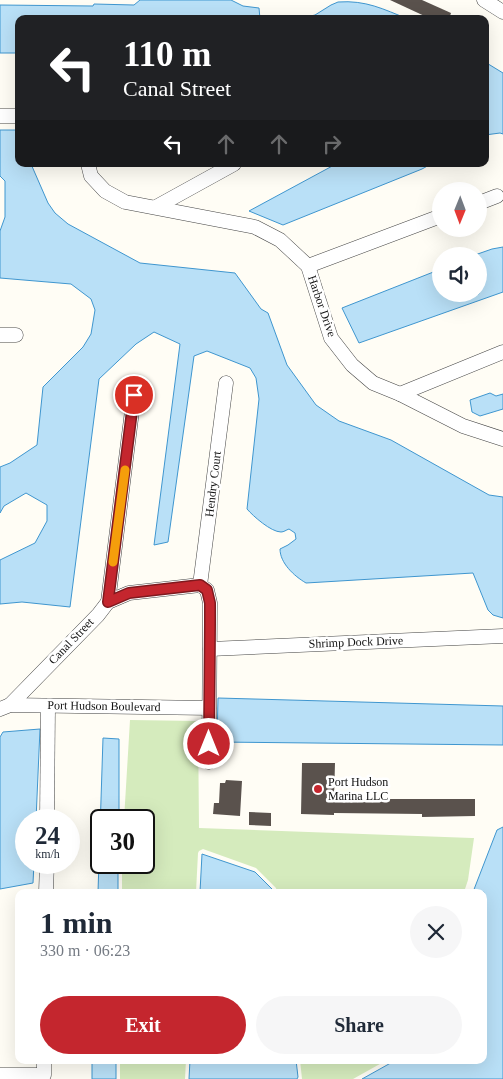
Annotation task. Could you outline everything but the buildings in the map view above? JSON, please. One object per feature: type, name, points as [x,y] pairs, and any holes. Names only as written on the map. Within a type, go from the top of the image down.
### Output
[{"type":"street","points":[[484,0],[503,12]]},
{"type":"street","points":[[0,116],[15,116]]},
{"type":"street","name":"Harbor Drive","points":[[89,167],[91,176],[105,190],[125,202],[255,227],[280,240],[308,266],[331,338],[352,365],[373,383],[400,394],[463,426],[503,439]]},
{"type":"street","points":[[156,207],[229,167]]},
{"type":"street","points":[[488,200],[497,196]]},
{"type":"street","points":[[308,266],[432,219]]},
{"type":"street","points":[[0,335],[16,334]]},
{"type":"street","points":[[400,394],[503,352]]},
{"type":"street","name":"Hendry Court","points":[[200,585],[226,383]]},
{"type":"street","points":[[108,602],[134,395]]},
{"type":"street","points":[[200,585],[207,590],[210,603],[210,762]]},
{"type":"street","name":"Canal Street","points":[[5,707],[98,615],[108,602],[129,593],[200,585]]},
{"type":"street","name":"Shrimp Dock Drive","points":[[210,649],[503,636]]},
{"type":"street","points":[[47,809],[48,706]]},
{"type":"street","name":"Port Hudson Boulevard","points":[[5,707],[209,708]]},
{"type":"street","points":[[46,889],[47,874]]},
{"type":"street","points":[[0,1075],[44,1074],[44,1064]]},
{"type":"green space","points":[[130,720],[198,721],[199,828],[474,838],[465,889],[276,889],[256,868],[203,849],[198,853],[196,889],[122,889],[122,874],[155,874],[155,809],[125,809]]},
{"type":"green space","points":[[120,1064],[186,1064],[185,1079],[120,1079]]},
{"type":"green space","points":[[300,1064],[380,1064],[353,1079],[302,1079]]},
{"type":"water","points":[[140,0],[231,0],[243,6],[259,8],[260,15],[15,15],[15,53],[0,53],[0,5],[134,5]]},
{"type":"water","points":[[338,2],[357,2],[398,15],[315,15]]},
{"type":"water","points":[[489,64],[503,73],[503,134],[489,134]]},
{"type":"water","points":[[0,130],[15,130],[15,167],[32,167],[48,203],[55,213],[68,224],[140,263],[235,273],[261,309],[268,313],[287,365],[316,405],[339,421],[391,440],[489,495],[503,497],[503,618],[493,615],[488,610],[473,573],[306,583],[292,573],[282,559],[280,549],[296,539],[295,533],[289,529],[281,532],[267,527],[247,509],[259,399],[256,378],[250,368],[207,351],[194,356],[168,542],[154,545],[180,344],[154,332],[136,344],[99,379],[70,607],[22,602],[0,604],[0,560],[35,543],[47,521],[47,505],[26,493],[4,506],[0,513],[0,467],[10,463],[37,445],[43,387],[83,347],[91,334],[95,310],[91,299],[71,284],[0,278],[0,231],[5,217],[5,181],[0,176]]},
{"type":"water","points":[[330,167],[426,167],[283,225],[249,211]]},
{"type":"water","points":[[503,247],[503,292],[487,298],[487,251]]},
{"type":"water","points":[[432,273],[432,302],[475,302],[359,343],[342,308]]},
{"type":"water","points":[[490,393],[496,396],[503,394],[503,409],[480,416],[472,412],[470,400]]},
{"type":"water","points":[[218,698],[503,706],[503,745],[217,742]]},
{"type":"water","points":[[40,729],[36,809],[15,809],[15,874],[33,874],[33,883],[0,889],[0,737],[3,732]]},
{"type":"water","points":[[103,738],[119,739],[119,809],[101,809]]},
{"type":"water","points":[[503,827],[503,1079],[362,1079],[389,1064],[487,1064],[487,889],[474,889],[497,830]]},
{"type":"water","points":[[202,854],[255,872],[272,889],[200,889]]},
{"type":"water","points":[[99,874],[118,874],[118,889],[98,889]]},
{"type":"water","points":[[92,1064],[116,1064],[116,1079],[92,1079]]},
{"type":"water","points":[[190,1064],[296,1064],[298,1077],[297,1079],[189,1079]]},
{"type":"slow traffic","points":[[113,562],[125,470]]},
{"type":"place","name":"Port Hudson Marina LLC","points":[[318,789]]},
{"type":"route","points":[[134,395],[108,602],[129,593],[200,585],[207,590],[210,603],[209,744]]}]
